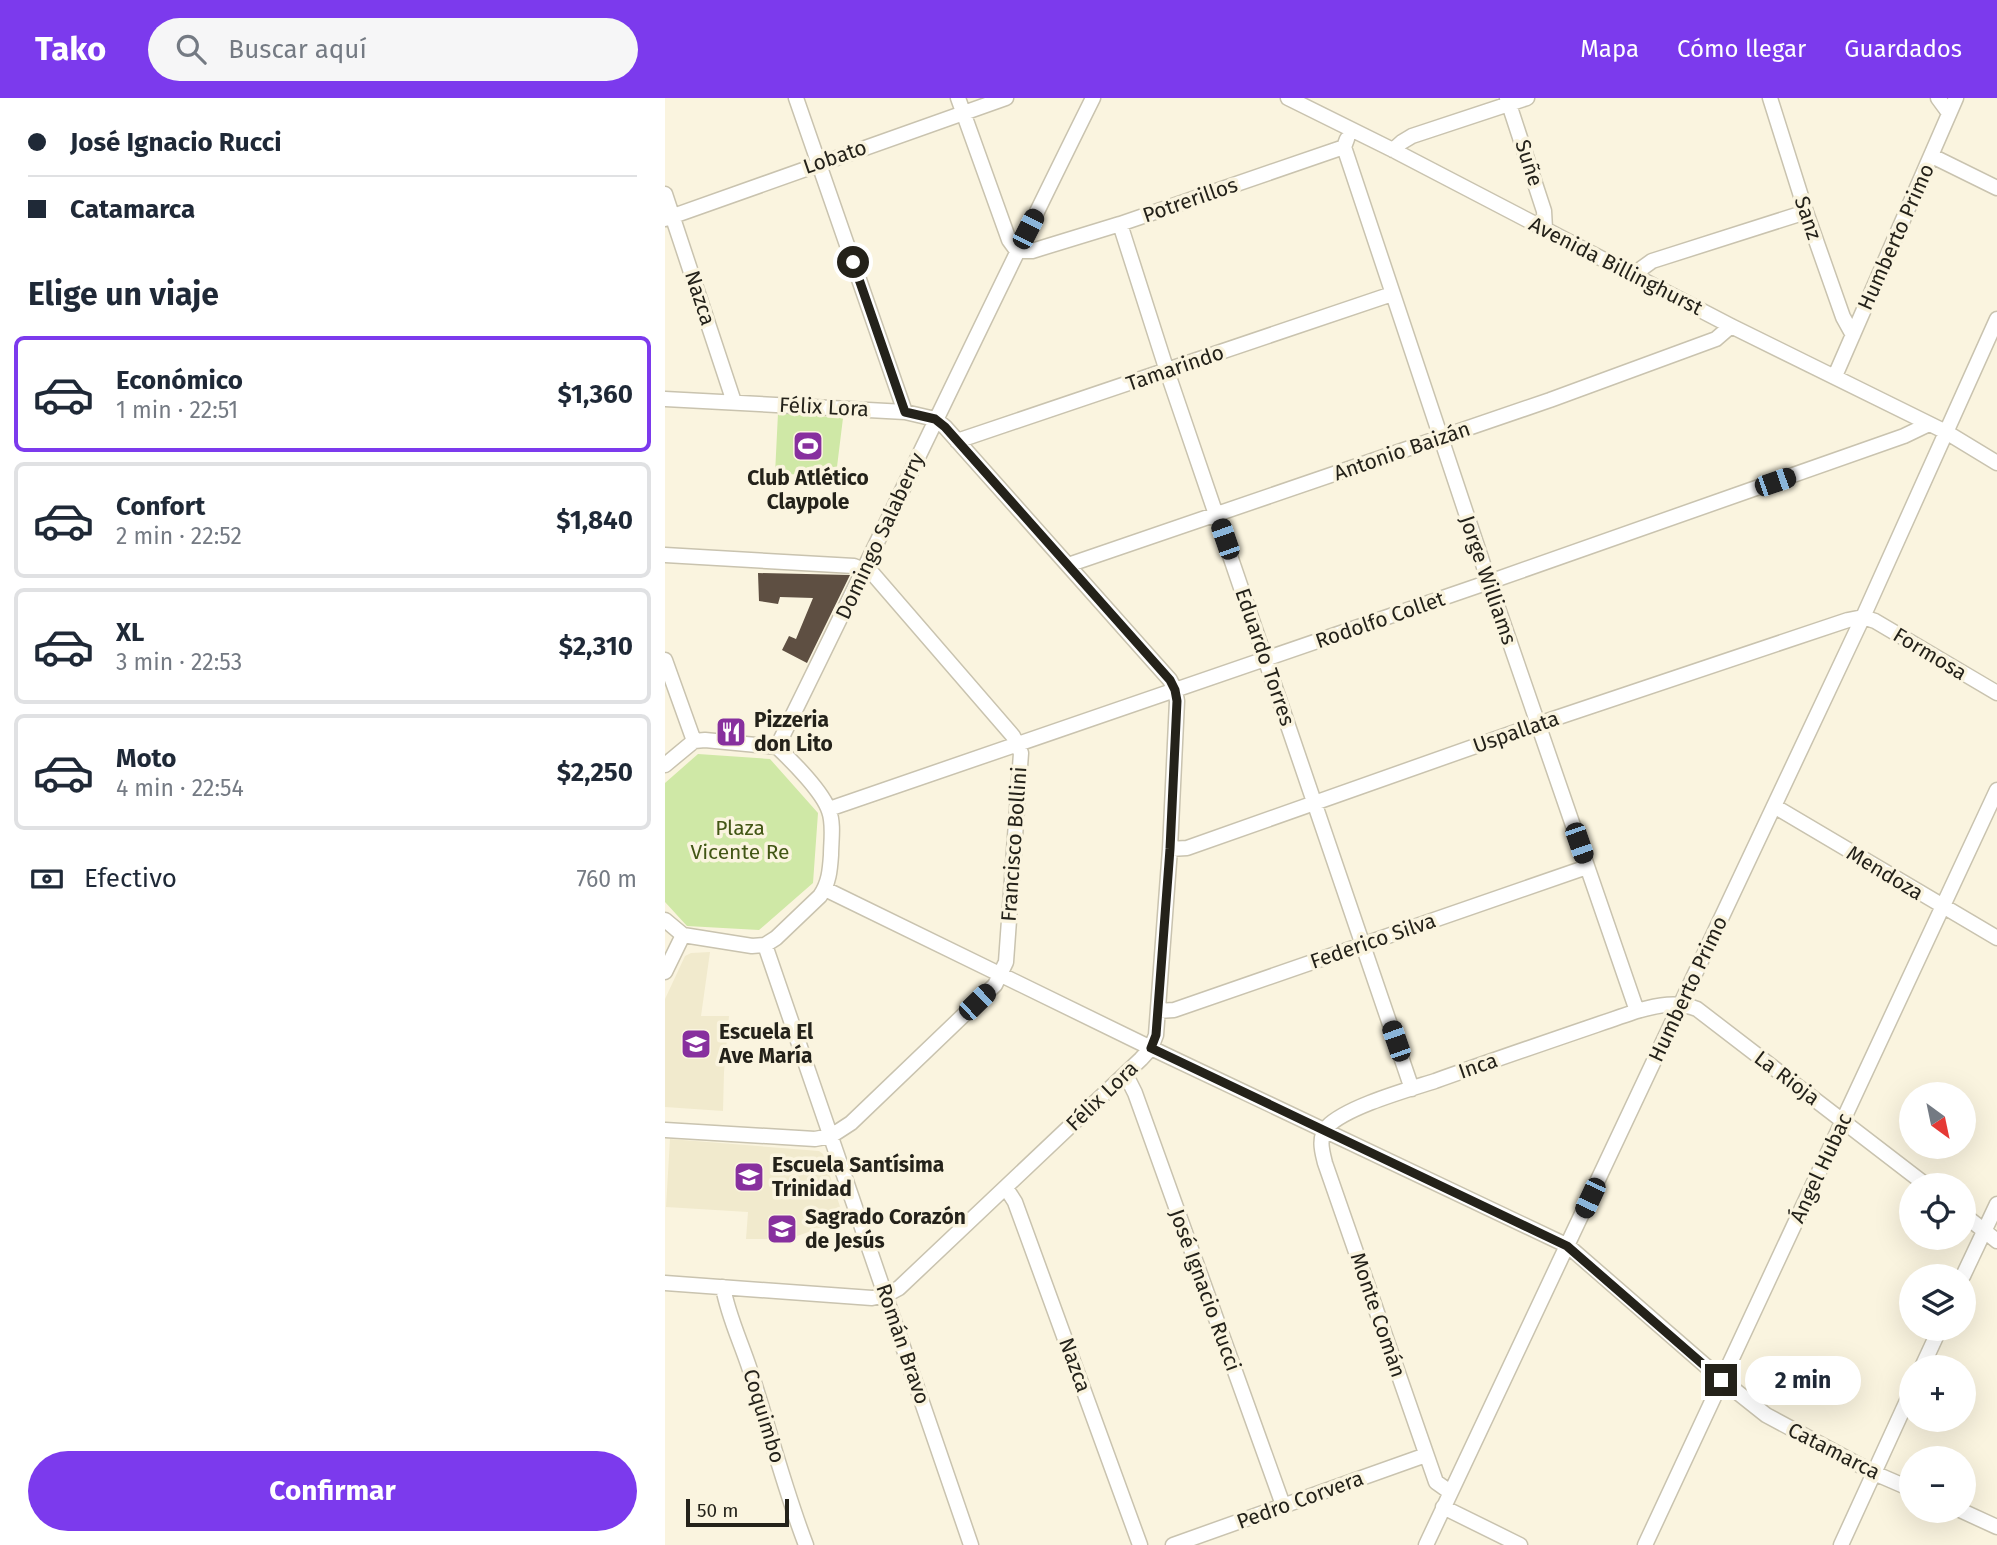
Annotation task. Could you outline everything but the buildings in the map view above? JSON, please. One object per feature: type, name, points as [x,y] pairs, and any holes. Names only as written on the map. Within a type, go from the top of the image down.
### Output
[{"type":"street","points":[[796,98],[905,412]]},
{"type":"street","name":"Lobato","points":[[669,217],[961,105],[1006,98]]},
{"type":"street","name":"Domingo Salaberry","points":[[777,747],[1093,98]]},
{"type":"street","name":"Avenida Billinghurst","points":[[1288,98],[1731,326],[1946,432],[1997,463]]},
{"type":"street","points":[[1393,150],[1412,136],[1508,101],[1527,98]]},
{"type":"street","name":"Sanz","points":[[1770,98],[1806,212],[1843,317],[1853,335]]},
{"type":"street","points":[[1938,98],[1949,113]]},
{"type":"street","name":"Humberto Primo","points":[[1835,376],[1956,98]]},
{"type":"street","name":"Suñe","points":[[1508,101],[1544,211],[1545,229]]},
{"type":"street","points":[[961,105],[1009,240],[1017,251]]},
{"type":"street","points":[[1344,147],[1351,130]]},
{"type":"street","name":"Potrerillos","points":[[1017,251],[1032,251],[1119,224],[1344,147]]},
{"type":"street","name":"Jorge Williams","points":[[1344,147],[1489,582],[1637,1011]]},
{"type":"street","points":[[1931,156],[1997,188]]},
{"type":"street","name":"Nazca","points":[[665,194],[669,217],[734,402]]},
{"type":"street","points":[[1634,274],[1652,261],[1806,212]]},
{"type":"street","name":"Eduardo Torres","points":[[1119,224],[1412,1089]]},
{"type":"street","name":"Tamarindo","points":[[957,441],[1392,294]]},
{"type":"street","name":"Humberto Primo","points":[[1426,1545],[1775,806],[1997,319]]},
{"type":"street","name":"Antonio Baizán","points":[[1067,565],[1550,400],[1716,339],[1731,326]]},
{"type":"street","name":"Félix Lora","points":[[665,398],[905,412],[935,419]]},
{"type":"street","points":[[935,419],[1170,680],[1175,690]]},
{"type":"street","name":"Rodolfo Collet","points":[[829,809],[1489,582],[1904,436],[1929,424]]},
{"type":"street","points":[[665,555],[854,566],[865,570]]},
{"type":"street","name":"Francisco Bollini","points":[[831,1136],[840,1132],[860,1114],[995,985],[1001,974],[1006,962],[1021,753],[1013,736],[879,580],[865,570]]},
{"type":"street","name":"Formosa","points":[[1863,617],[1875,621],[1997,694]]},
{"type":"street","name":"Uspallata","points":[[1170,849],[1187,848],[1538,724],[1863,617]]},
{"type":"street","points":[[665,660],[694,741]]},
{"type":"street","name":"Félix Lora","points":[[886,1295],[899,1287],[1006,1188],[1151,1048],[1156,1035],[1170,849],[1177,701],[1175,690]]},
{"type":"street","points":[[665,765],[694,741],[777,747],[819,794],[829,809],[832,823],[830,876],[825,889],[794,922],[765,945],[752,946],[683,935],[665,920]]},
{"type":"street","name":"Ángel Hubac","points":[[1645,1545],[1997,790]]},
{"type":"street","name":"Mendoza","points":[[1775,806],[1997,938]]},
{"type":"street","name":"Federico Silva","points":[[1158,1012],[1174,1010],[1587,867]]},
{"type":"street","name":"Catamarca","points":[[825,889],[1567,1246],[1721,1380],[1776,1421],[1899,1484]]},
{"type":"street","points":[[665,972],[683,935]]},
{"type":"street","name":"Román Bravo","points":[[765,945],[971,1545]]},
{"type":"street","points":[[1637,1011],[1655,1006],[1681,1005]]},
{"type":"street","name":"La Rioja","points":[[1681,1005],[1697,1009],[1911,1173]]},
{"type":"street","name":"Inca","points":[[1324,1130],[1348,1113],[1637,1011]]},
{"type":"street","name":"José Ignacio Rucci","points":[[1126,1075],[1140,1106],[1283,1506]]},
{"type":"street","points":[[665,1130],[815,1139],[831,1136]]},
{"type":"street","name":"Monte Comán","points":[[1324,1130],[1321,1142],[1325,1163],[1426,1455],[1436,1482],[1450,1492]]},
{"type":"street","name":"Nazca","points":[[1006,1188],[1015,1202],[1140,1545]]},
{"type":"street","points":[[1969,1264],[1997,1204]]},
{"type":"street","points":[[1976,1225],[1997,1241]]},
{"type":"street","points":[[665,1283],[872,1298],[886,1295]]},
{"type":"street","name":"Coquimbo","points":[[723,1287],[806,1545]]},
{"type":"street","points":[[1841,1545],[1899,1418]]},
{"type":"street","name":"Pedro Corvera","points":[[1173,1545],[1426,1455]]},
{"type":"street","points":[[1443,1507],[1520,1545]]},
{"type":"street","points":[[1976,1517],[1997,1527]]},
{"type":"shaded area","name":"Escuela El Ave María","points":[[710,952],[701,1016],[729,1016],[723,1111],[665,1107],[665,999],[685,956]]},
{"type":"shaded area","name":"Escuela Santísima Trinidad","points":[[670,1139],[819,1151],[823,1154],[844,1219],[789,1239],[746,1239],[748,1212],[666,1207]]},
{"type":"green space","name":"Club Atlético Claypole","points":[[778,413],[843,418],[836,475],[775,474]]},
{"type":"green space","name":"Plaza Vicente Re","points":[[698,754],[770,759],[818,813],[813,883],[759,930],[687,926],[665,902],[665,783]]},
{"type":"place","name":"Club Atlético Claypole","points":[[808,446]]},
{"type":"place","name":"Pizzeria don Lito","points":[[731,732]]},
{"type":"place","name":"Escuela El Ave María","points":[[696,1044]]},
{"type":"place","name":"Escuela Santísima Trinidad","points":[[749,1177]]},
{"type":"place","name":"Sagrado Corazón de Jesús","points":[[782,1229]]},
{"type":"route","points":[[853,262],[905,412],[935,419],[945,427],[1170,680],[1175,690],[1177,701],[1170,849],[1156,1035],[1151,1048],[1567,1246],[1721,1380]]}]
